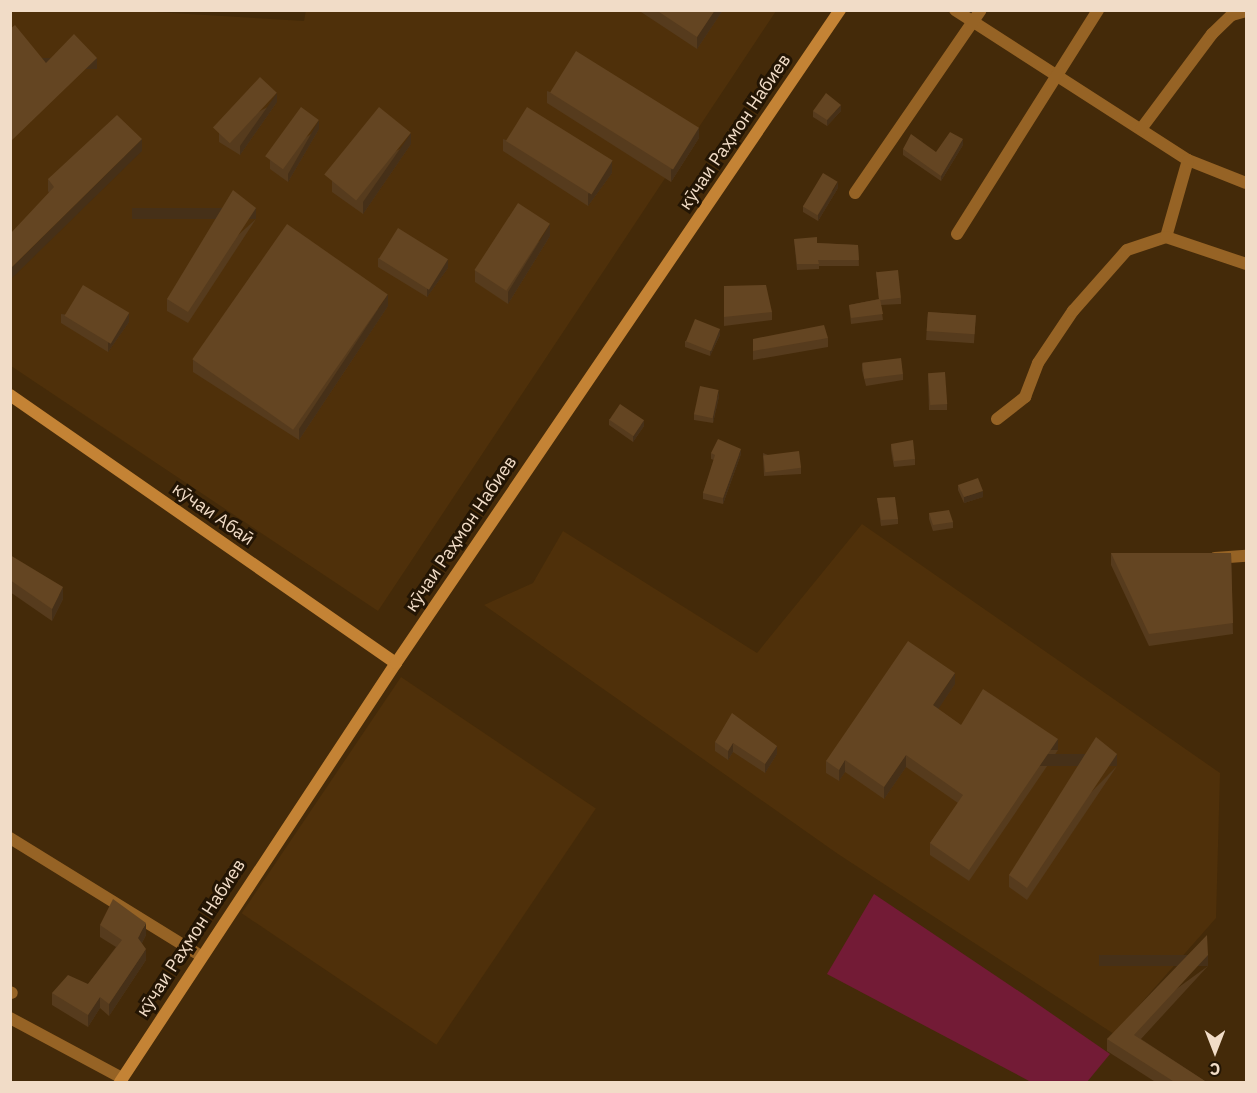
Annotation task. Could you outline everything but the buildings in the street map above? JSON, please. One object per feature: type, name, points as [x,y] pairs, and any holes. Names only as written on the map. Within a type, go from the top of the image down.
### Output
[{"type":"main road","name":"кӯчаи Раҳмон Набиев","points":[[121,1080],[396,663],[840,10]]},
{"type":"main road","name":"кӯчаи Абаӣ","points":[[10,395],[396,663]]},
{"type":"street","points":[[955,10],[977,16],[1058,74],[1188,160],[1246,183]]},
{"type":"street","points":[[957,234],[1098,10]]},
{"type":"street","points":[[1141,129],[1212,34],[1232,15],[1246,11]]},
{"type":"street","points":[[855,193],[977,16]]},
{"type":"street","points":[[1166,237],[1188,160]]},
{"type":"street","points":[[997,419],[1025,397],[1038,363],[1073,311],[1127,250],[1166,237],[1246,264]]},
{"type":"street","points":[[1200,559],[1246,556]]},
{"type":"street","points":[[10,838],[201,956]]},
{"type":"street","points":[[10,1018],[121,1080]]},
{"type":"shaded area","points":[[306,10],[776,11],[378,611],[11,366],[10,11],[138,11],[304,21]]},
{"type":"shaded area","points":[[862,524],[1220,773],[1216,918],[1114,1034],[838,854],[484,605],[533,583],[563,531],[757,653]]},
{"type":"shaded area","points":[[401,677],[596,808],[436,1045],[242,913]]},
{"type":"shaded area","points":[[874,894],[1110,1054],[1087,1082],[1031,1082],[827,974]]}]
